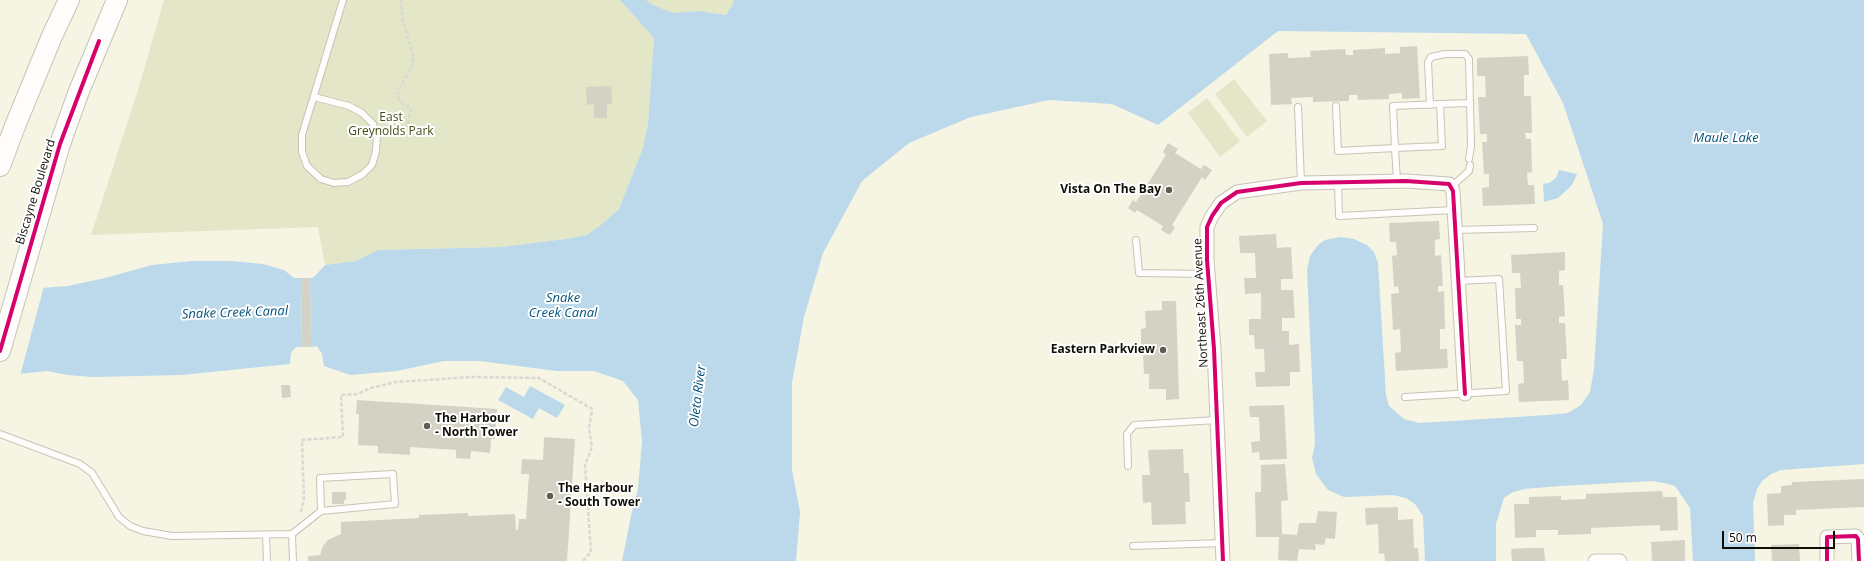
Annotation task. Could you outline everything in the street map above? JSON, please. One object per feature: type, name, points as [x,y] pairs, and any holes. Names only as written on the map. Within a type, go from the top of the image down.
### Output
[{"type":"main road","points":[[0,166],[49,43],[70,0]]},
{"type":"main road","name":"Biscayne Boulevard","points":[[0,351],[60,144],[79,91],[116,0]]},
{"type":"street","name":"Northeast 26th Avenue","points":[[1223,561],[1214,349],[1208,274],[1207,227],[1212,216],[1221,202],[1237,192],[1301,184],[1397,181],[1449,184],[1451,187]]},
{"type":"street","points":[[1451,187],[1454,210],[1465,394]]},
{"type":"street","points":[[1827,561],[1827,537],[1856,536],[1858,539],[1859,561]]},
{"type":"street","points":[[1595,561],[1620,561]]},
{"type":"lane","points":[[314,97],[348,106],[362,113],[373,124],[377,136],[376,151],[372,165],[363,174],[348,182],[334,183],[321,179],[308,166],[302,152],[302,135],[343,0]]},
{"type":"lane","points":[[1430,105],[1428,62],[1431,57],[1445,54],[1464,54],[1469,59],[1471,146],[1469,171],[1451,187]]},
{"type":"lane","points":[[1397,181],[1393,106],[1470,103]]},
{"type":"lane","points":[[1336,106],[1338,151],[1442,146],[1440,104]]},
{"type":"lane","points":[[1298,107],[1301,184]]},
{"type":"lane","points":[[1338,183],[1339,216],[1454,210]]},
{"type":"lane","points":[[1455,230],[1534,228]]},
{"type":"lane","points":[[1136,240],[1139,272],[1208,274]]},
{"type":"lane","points":[[1405,398],[1506,391],[1500,279],[1458,281]]},
{"type":"lane","points":[[1128,466],[1127,434],[1134,425],[1217,420]]},
{"type":"lane","points":[[0,434],[80,464],[92,472],[119,517],[130,526],[143,532],[172,536],[292,534],[321,511],[395,504],[393,474],[320,478],[321,511]]},
{"type":"lane","points":[[292,534],[293,561]]},
{"type":"lane","points":[[266,535],[267,561]]},
{"type":"lane","points":[[1133,546],[1222,542]]},
{"type":"path","points":[[401,0],[403,21],[412,52],[412,63],[398,92],[399,99],[403,104],[411,108],[407,129]]},
{"type":"path","points":[[300,514],[304,506],[302,440],[343,437],[341,395],[357,394],[370,388],[396,382],[472,377],[539,378],[592,409],[589,428],[592,447],[585,465],[591,552],[583,561]]},
{"type":"green space","name":"East Greynolds Park","points":[[164,0],[620,0],[654,38],[648,123],[643,148],[619,209],[587,235],[565,239],[502,247],[378,250],[356,261],[325,265],[318,227],[91,235],[138,90]]},
{"type":"green space","points":[[646,0],[733,0],[734,2],[726,15],[699,11],[673,13],[651,4]]},
{"type":"green space","points":[[1234,79],[1267,121],[1247,137],[1215,94]]},
{"type":"green space","points":[[1207,98],[1240,141],[1220,157],[1188,113]]},
{"type":"water","points":[[620,0],[646,0],[651,4],[673,13],[699,11],[726,15],[734,2],[733,0],[1864,0],[1864,464],[1781,470],[1771,474],[1762,481],[1757,489],[1753,503],[1755,561],[1693,561],[1690,508],[1675,486],[1652,481],[1524,489],[1511,493],[1504,498],[1496,524],[1496,561],[1425,561],[1423,516],[1415,504],[1406,498],[1393,495],[1344,497],[1328,490],[1316,474],[1312,458],[1315,444],[1307,270],[1310,256],[1318,245],[1325,240],[1340,237],[1354,239],[1367,245],[1374,252],[1378,263],[1386,395],[1389,406],[1404,419],[1419,423],[1548,415],[1568,413],[1581,405],[1590,392],[1594,369],[1603,224],[1563,103],[1526,34],[1278,31],[1158,125],[1112,104],[1049,100],[971,117],[909,143],[862,181],[823,253],[804,317],[792,383],[792,470],[800,512],[796,561],[622,561],[638,489],[642,441],[638,400],[623,381],[594,371],[557,371],[479,361],[444,361],[397,371],[350,375],[324,366],[322,354],[317,346],[311,347],[310,278],[314,277],[325,265],[356,261],[378,250],[502,247],[587,235],[619,209],[643,148],[648,123],[654,38]]},
{"type":"water","points":[[1559,170],[1577,174],[1572,185],[1558,198],[1544,202],[1543,184],[1549,183],[1556,178]]},
{"type":"water","name":"Snake Creek Canal","points":[[192,261],[231,261],[263,264],[284,270],[294,278],[301,278],[302,347],[296,347],[291,353],[290,364],[181,375],[93,377],[67,375],[47,371],[0,376],[0,291],[68,286],[105,278],[152,265]]},
{"type":"water","points":[[530,386],[565,405],[557,418],[539,408],[533,419],[498,400],[506,387],[524,397]]},
{"type":"pier","points":[[44,286],[20,376],[0,378],[0,289]]},
{"type":"building","points":[[1417,46],[1420,98],[1402,99],[1402,93],[1389,94],[1389,99],[1358,100],[1357,95],[1349,95],[1349,101],[1313,102],[1313,97],[1291,98],[1292,104],[1271,105],[1269,54],[1288,53],[1288,58],[1311,57],[1310,51],[1345,49],[1346,55],[1353,55],[1353,50],[1385,48],[1385,54],[1400,53],[1400,47]]},
{"type":"building","points":[[1528,56],[1529,75],[1524,75],[1524,96],[1531,96],[1532,133],[1525,133],[1526,139],[1531,139],[1532,172],[1527,173],[1528,185],[1534,185],[1535,204],[1483,206],[1482,188],[1489,187],[1489,174],[1484,174],[1482,142],[1487,142],[1487,134],[1480,134],[1478,97],[1486,97],[1485,76],[1477,76],[1477,58]]},
{"type":"building","points":[[611,86],[612,104],[607,104],[607,118],[594,118],[594,104],[587,105],[586,87]]},
{"type":"building","name":"Vista On The Bay","points":[[1168,143],[1178,149],[1175,153],[1201,169],[1204,165],[1212,170],[1205,180],[1202,177],[1172,225],[1175,227],[1170,235],[1161,230],[1163,226],[1137,210],[1135,213],[1128,208],[1133,200],[1136,202],[1166,155],[1163,152]]},
{"type":"building","points":[[1439,221],[1440,239],[1435,240],[1435,256],[1441,255],[1443,286],[1438,286],[1438,292],[1444,291],[1445,329],[1440,329],[1440,349],[1447,349],[1448,368],[1396,371],[1395,353],[1401,352],[1400,329],[1393,330],[1391,294],[1399,293],[1398,286],[1394,287],[1392,256],[1397,255],[1396,242],[1390,242],[1389,223]]},
{"type":"building","points":[[1276,234],[1277,248],[1291,247],[1293,279],[1281,279],[1281,290],[1293,290],[1295,318],[1282,318],[1282,331],[1289,331],[1289,345],[1299,344],[1300,372],[1290,372],[1290,386],[1256,387],[1255,372],[1265,372],[1264,349],[1255,349],[1254,335],[1249,335],[1249,319],[1261,319],[1261,293],[1245,294],[1244,278],[1256,278],[1255,253],[1240,253],[1239,236]]},
{"type":"building","points":[[1565,252],[1565,270],[1559,271],[1559,285],[1563,285],[1565,316],[1559,317],[1559,323],[1565,323],[1567,359],[1561,359],[1562,381],[1568,380],[1569,400],[1519,402],[1518,384],[1524,383],[1523,361],[1517,361],[1515,325],[1521,325],[1521,319],[1516,319],[1515,288],[1521,288],[1520,273],[1512,273],[1511,255]]},
{"type":"building","points":[[301,278],[310,278],[311,347],[302,347]]},
{"type":"building","name":"Eastern Parkview","points":[[1162,301],[1176,301],[1179,399],[1166,400],[1166,389],[1149,389],[1149,374],[1144,374],[1143,355],[1148,355],[1147,346],[1141,346],[1141,329],[1146,328],[1145,311],[1162,310]]},
{"type":"building","points":[[281,385],[290,385],[291,397],[282,398]]},
{"type":"building","name":"The Harbour - North Tower","points":[[357,400],[497,409],[495,439],[491,439],[490,453],[471,451],[470,459],[456,458],[456,450],[410,447],[410,455],[378,453],[378,446],[358,445],[359,414],[356,414]]},
{"type":"building","points":[[1284,405],[1287,459],[1260,460],[1259,452],[1252,453],[1251,442],[1260,441],[1259,417],[1250,417],[1249,406]]},
{"type":"building","points":[[544,437],[575,439],[567,561],[308,561],[308,556],[320,555],[323,546],[328,540],[341,534],[341,522],[419,518],[419,515],[468,513],[468,516],[515,514],[516,530],[518,530],[519,519],[526,519],[529,474],[521,474],[522,459],[543,460]]},
{"type":"building","points":[[1183,449],[1184,473],[1189,473],[1190,502],[1185,502],[1186,524],[1152,525],[1151,502],[1143,503],[1142,475],[1150,475],[1148,450]]},
{"type":"building","points":[[1285,464],[1288,500],[1281,501],[1282,534],[1297,535],[1299,523],[1316,523],[1318,511],[1337,512],[1335,539],[1326,538],[1324,545],[1315,544],[1316,550],[1299,549],[1297,561],[1278,560],[1279,537],[1256,537],[1255,492],[1261,492],[1261,465]]},
{"type":"building","points":[[1864,479],[1864,507],[1796,510],[1796,515],[1784,515],[1784,525],[1768,526],[1767,494],[1781,493],[1781,486],[1792,485],[1792,482]]},
{"type":"building","points":[[1662,491],[1663,497],[1677,497],[1678,530],[1660,531],[1660,525],[1591,528],[1591,534],[1558,535],[1558,530],[1536,530],[1536,537],[1515,538],[1514,504],[1529,504],[1529,497],[1561,496],[1561,500],[1586,499],[1586,494]]},
{"type":"building","points":[[332,492],[346,492],[346,500],[344,500],[344,504],[332,504]]},
{"type":"building","points":[[1398,507],[1398,520],[1413,519],[1414,548],[1418,548],[1419,561],[1385,561],[1384,553],[1379,554],[1378,524],[1366,525],[1365,508]]},
{"type":"building","points":[[1685,540],[1685,561],[1652,561],[1651,542]]},
{"type":"building","points":[[1799,544],[1800,561],[1772,561],[1771,545]]},
{"type":"building","points":[[1544,548],[1545,561],[1512,561],[1511,549]]},
{"type":"cycle path","points":[[0,351],[60,144],[99,41]]},
{"type":"cycle path","points":[[1223,561],[1214,349],[1207,260],[1207,227],[1212,216],[1221,203],[1237,192],[1301,183],[1406,181],[1449,184],[1453,191],[1465,394]]},
{"type":"cycle path","points":[[1827,561],[1827,537],[1856,536],[1858,539],[1859,561]]},
{"type":"place","name":"Vista On The Bay","points":[[1169,190]]},
{"type":"place","name":"Eastern Parkview","points":[[1163,350]]},
{"type":"place","name":"The Harbour - North Tower","points":[[427,426]]},
{"type":"place","name":"The Harbour - South Tower","points":[[550,496]]},
{"type":"water label","name":"Maule Lake","points":[[1726,138]]},
{"type":"water label","name":"Oleta River","points":[[698,396]]}]
